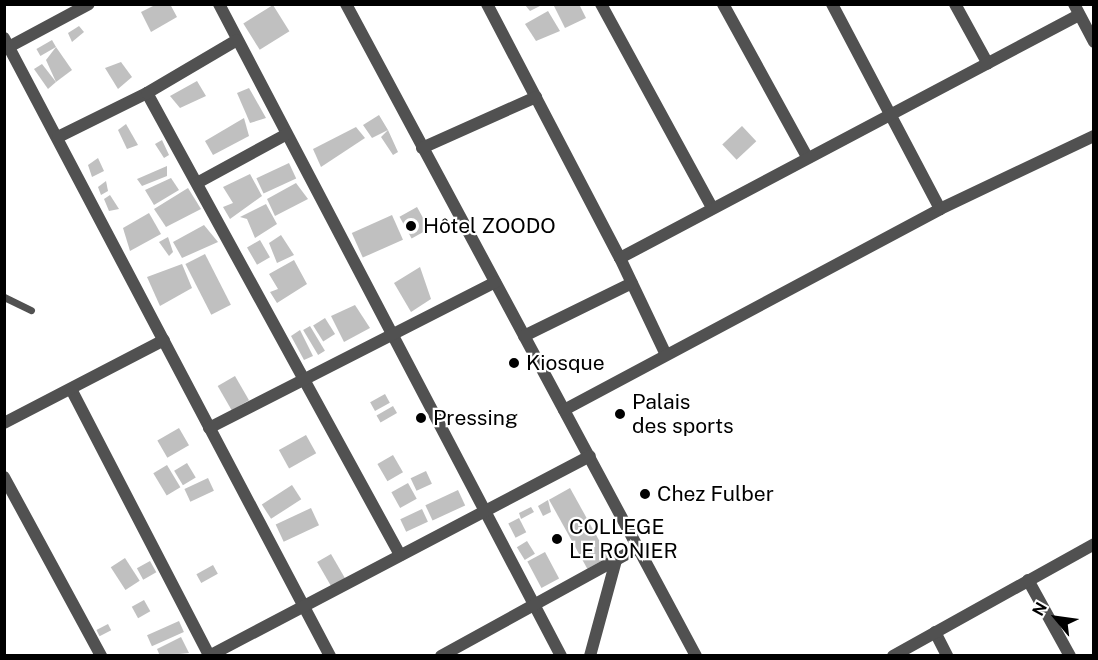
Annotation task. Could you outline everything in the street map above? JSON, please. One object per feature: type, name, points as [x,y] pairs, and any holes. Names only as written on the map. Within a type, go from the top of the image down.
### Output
[{"type":"street","points":[[88,4],[6,44],[58,137],[330,656]]},
{"type":"street","points":[[219,4],[389,334],[561,656]]},
{"type":"street","points":[[487,4],[620,258],[666,355]]},
{"type":"street","points":[[601,4],[712,208]]},
{"type":"street","points":[[723,4],[807,157]]},
{"type":"street","points":[[832,4],[940,209]]},
{"type":"street","points":[[955,4],[987,64]]},
{"type":"street","points":[[347,5],[696,656]]},
{"type":"street","points":[[620,258],[807,157],[891,116],[987,64],[1076,10],[1094,42]]},
{"type":"street","points":[[58,137],[147,93],[237,40]]},
{"type":"street","points":[[147,93],[400,555]]},
{"type":"street","points":[[422,148],[536,97]]},
{"type":"street","points":[[197,183],[287,134]]},
{"type":"street","points":[[564,410],[940,209],[1094,136]]},
{"type":"street","points":[[209,428],[389,334],[495,282]]},
{"type":"street","points":[[524,336],[632,283]]},
{"type":"street","points":[[4,423],[164,340]]},
{"type":"street","points":[[71,389],[209,655],[590,456]]},
{"type":"street","points":[[4,477],[101,656]]},
{"type":"street","points":[[893,656],[1094,544]]},
{"type":"street","points":[[441,656],[639,548]]},
{"type":"street","points":[[590,656],[616,560]]},
{"type":"street","points":[[1028,580],[1070,656]]},
{"type":"street","points":[[935,632],[947,656]]},
{"type":"lane","points":[[4,297],[31,310]]},
{"type":"building","points":[[157,4],[170,4],[177,17],[151,32],[141,12]]},
{"type":"building","points":[[553,4],[579,4],[586,18],[565,28]]},
{"type":"building","points":[[273,5],[289,31],[260,50],[243,24]]},
{"type":"building","points":[[525,5],[542,5],[530,11]]},
{"type":"building","points":[[548,11],[560,31],[536,41],[525,24]]},
{"type":"building","points":[[79,26],[84,32],[72,42],[68,33]]},
{"type":"building","points":[[52,40],[56,47],[40,56],[36,49]]},
{"type":"building","points":[[56,47],[72,70],[56,82],[46,60]]},
{"type":"building","points":[[121,62],[132,77],[118,89],[105,68]]},
{"type":"building","points":[[42,64],[56,82],[48,89],[34,69]]},
{"type":"building","points":[[197,81],[206,96],[180,108],[170,96]]},
{"type":"building","points":[[249,88],[266,118],[250,123],[237,93]]},
{"type":"building","points":[[379,115],[388,130],[372,138],[363,125]]},
{"type":"building","points":[[244,118],[249,136],[213,155],[205,141]]},
{"type":"building","points":[[126,124],[138,145],[127,149],[118,130]]},
{"type":"building","points":[[742,126],[756,141],[737,160],[722,144]]},
{"type":"building","points":[[356,127],[365,138],[321,167],[313,149]]},
{"type":"building","points":[[388,130],[398,152],[393,155],[381,137]]},
{"type":"building","points":[[162,140],[169,155],[164,158],[155,144]]},
{"type":"building","points":[[98,158],[104,171],[92,177],[88,165]]},
{"type":"building","points":[[289,163],[296,178],[264,194],[256,178]]},
{"type":"building","points":[[167,166],[167,176],[142,186],[137,179]]},
{"type":"building","points":[[250,174],[262,196],[230,219],[223,207],[233,203],[223,187]]},
{"type":"building","points":[[171,178],[179,190],[154,205],[145,190]]},
{"type":"building","points":[[106,181],[108,191],[101,195],[98,187]]},
{"type":"building","points":[[296,183],[308,199],[275,216],[267,199]]},
{"type":"building","points":[[188,188],[201,209],[166,227],[154,209]]},
{"type":"building","points":[[110,195],[119,209],[109,211],[104,199]]},
{"type":"building","points":[[266,204],[277,224],[255,238],[247,219],[240,217]]},
{"type":"building","points":[[417,207],[429,229],[412,239],[400,217]]},
{"type":"building","points":[[149,213],[161,234],[130,251],[123,228]]},
{"type":"building","points":[[392,215],[403,240],[363,258],[352,233]]},
{"type":"building","points":[[204,225],[218,242],[182,258],[173,242]]},
{"type":"building","points":[[281,235],[294,255],[277,263],[269,243]]},
{"type":"building","points":[[168,237],[173,252],[169,256],[159,242]]},
{"type":"building","points":[[260,240],[270,257],[257,265],[247,248]]},
{"type":"building","points":[[205,254],[231,305],[211,315],[185,264]]},
{"type":"building","points":[[294,260],[307,284],[277,303],[270,292],[278,289],[269,274]]},
{"type":"building","points":[[182,264],[192,288],[160,306],[147,277]]},
{"type":"building","points":[[420,267],[431,299],[411,312],[394,283]]},
{"type":"building","points":[[355,305],[370,328],[344,342],[331,316]]},
{"type":"building","points":[[325,318],[335,334],[323,342],[313,325]]},
{"type":"building","points":[[310,326],[325,351],[318,355],[303,330]]},
{"type":"building","points":[[300,330],[313,356],[304,360],[291,336]]},
{"type":"building","points":[[235,376],[249,400],[232,410],[218,386]]},
{"type":"building","points":[[385,394],[390,403],[375,411],[370,402]]},
{"type":"building","points":[[393,406],[397,413],[381,422],[377,415]]},
{"type":"building","points":[[179,428],[189,445],[167,458],[157,440]]},
{"type":"building","points":[[306,435],[316,453],[289,468],[279,450]]},
{"type":"building","points":[[393,455],[403,472],[387,481],[377,464]]},
{"type":"building","points":[[187,463],[196,478],[183,485],[174,471]]},
{"type":"building","points":[[167,465],[180,487],[167,496],[153,473]]},
{"type":"building","points":[[426,471],[432,484],[417,491],[411,478]]},
{"type":"building","points":[[208,478],[214,491],[190,502],[184,489]]},
{"type":"building","points":[[408,483],[417,499],[400,508],[391,492]]},
{"type":"building","points":[[292,485],[301,499],[271,519],[262,505]]},
{"type":"building","points":[[570,488],[608,557],[587,569],[549,500]]},
{"type":"building","points":[[458,490],[465,505],[433,521],[425,505]]},
{"type":"building","points":[[548,500],[551,512],[543,516],[538,506]]},
{"type":"building","points":[[531,507],[534,512],[521,519],[519,513]]},
{"type":"building","points":[[311,508],[319,525],[284,542],[276,524]]},
{"type":"building","points":[[422,509],[428,522],[406,532],[400,519]]},
{"type":"building","points":[[519,518],[526,532],[516,538],[508,523]]},
{"type":"building","points":[[527,541],[535,554],[525,560],[517,547]]},
{"type":"building","points":[[545,552],[559,578],[541,588],[527,561]]},
{"type":"building","points":[[331,554],[345,578],[331,586],[317,562]]},
{"type":"building","points":[[125,558],[140,581],[125,590],[111,567]]},
{"type":"building","points":[[150,561],[156,572],[143,580],[137,568]]},
{"type":"building","points":[[213,565],[218,574],[201,583],[196,574]]},
{"type":"building","points":[[144,600],[150,611],[138,618],[132,607]]},
{"type":"building","points":[[179,621],[184,632],[152,646],[147,635]]},
{"type":"building","points":[[108,624],[111,630],[100,636],[96,630]]},
{"type":"building","points":[[181,637],[189,653],[160,656],[157,649]]},
{"type":"place","name":"Hôtel ZOODO","points":[[411,226]]},
{"type":"place","name":"Kiosque","points":[[514,363]]},
{"type":"place","name":"Palais des sports","points":[[620,414]]},
{"type":"place","name":"Pressing","points":[[421,418]]},
{"type":"place","name":"Chez Fulber","points":[[645,494]]},
{"type":"place","name":"COLLEGE LE RONIER","points":[[557,539]]}]
